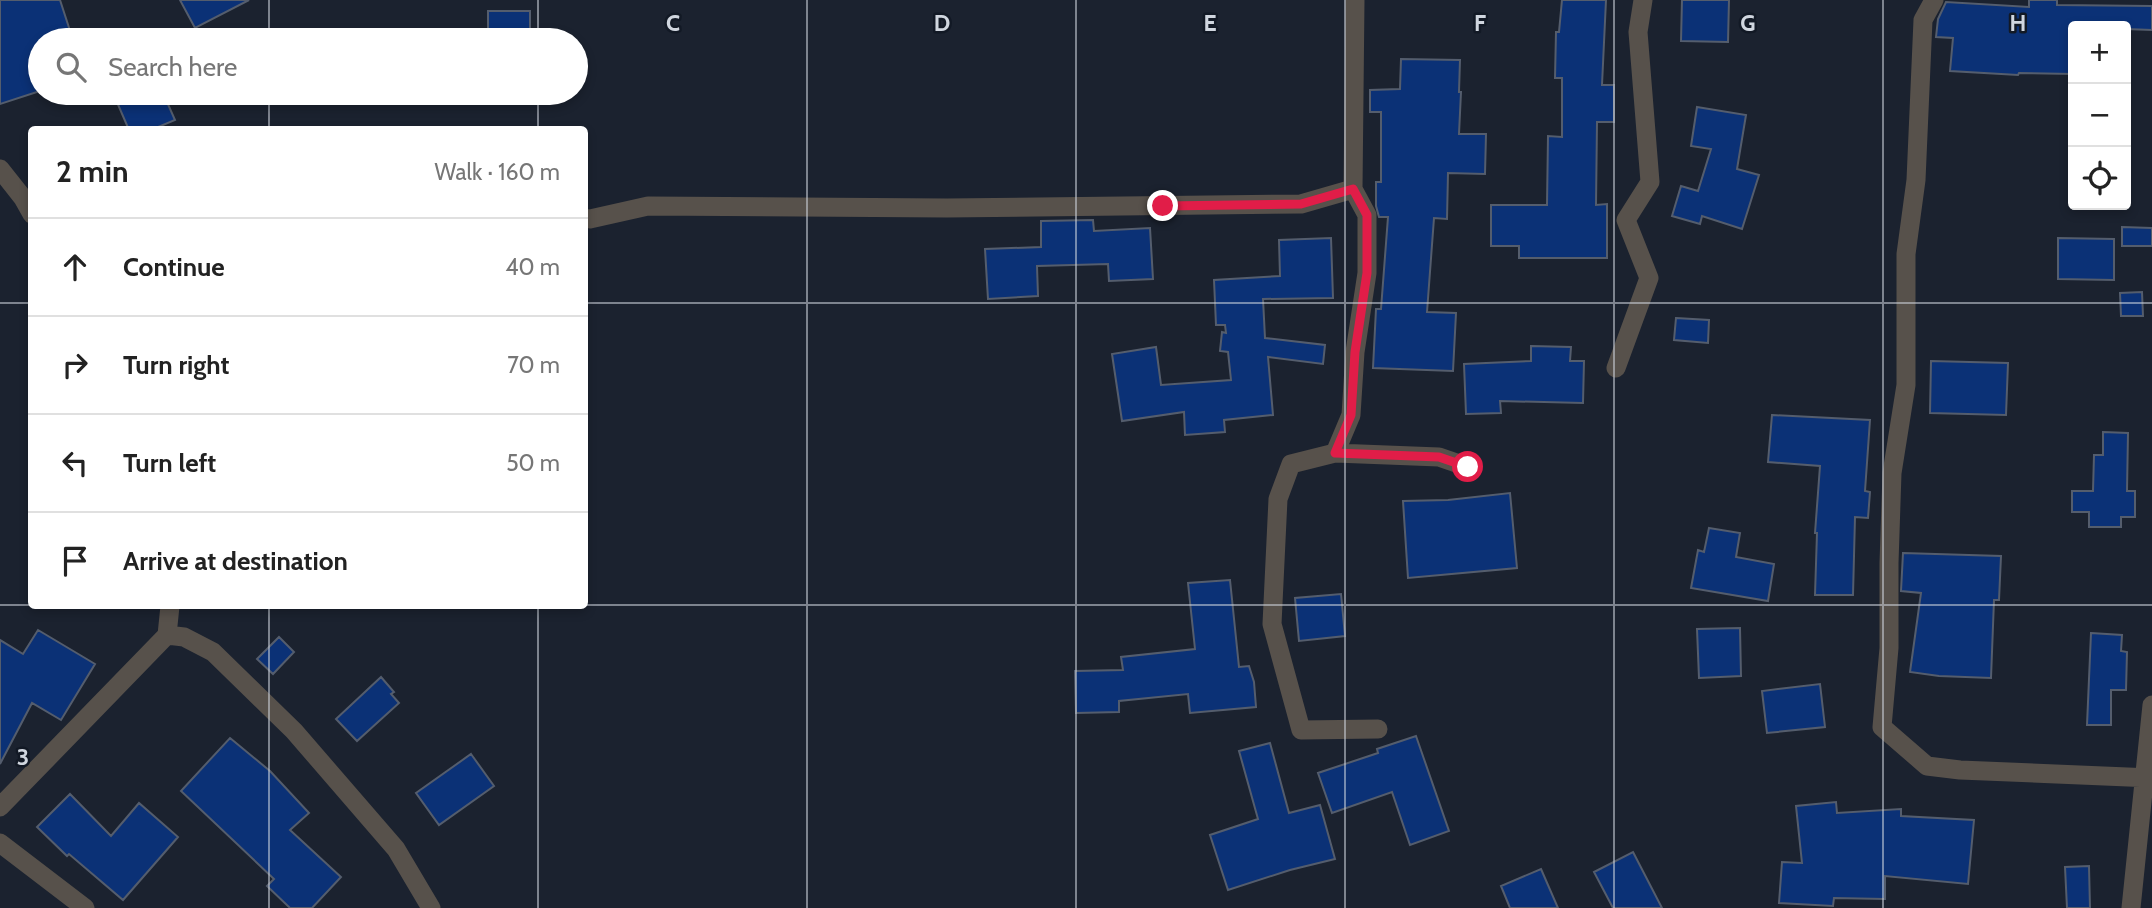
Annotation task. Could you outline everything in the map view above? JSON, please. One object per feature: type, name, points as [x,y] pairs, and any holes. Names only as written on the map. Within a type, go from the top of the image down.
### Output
[{"type":"street","points":[[1335,453],[1351,415],[1355,352],[1367,273],[1367,215],[1353,189],[1355,0]]},
{"type":"street","points":[[1616,368],[1649,278],[1626,220],[1650,182],[1638,32],[1643,0]]},
{"type":"street","points":[[1922,0],[1916,180],[1906,254],[1906,385],[1892,473],[1889,648],[1882,727],[1927,766],[1959,771],[2149,777]]},
{"type":"street","points":[[1923,20],[1934,0]]},
{"type":"street","points":[[0,169],[28,207]]},
{"type":"street","points":[[588,219],[648,206],[947,208],[1301,204],[1353,189]]},
{"type":"street","points":[[1378,729],[1301,730],[1272,624],[1278,499],[1291,464],[1335,453],[1439,457],[1468,467]]},
{"type":"street","points":[[0,807],[167,635],[170,609]]},
{"type":"street","points":[[167,635],[184,637],[213,652],[294,731],[396,849],[431,908]]},
{"type":"street","points":[[2131,908],[2149,777],[2152,705]]},
{"type":"street","points":[[0,843],[85,908]]},
{"type":"building","points":[[0,0],[60,0],[69,28],[28,28],[28,95],[0,104]]},
{"type":"building","points":[[180,0],[249,0],[195,28]]},
{"type":"building","points":[[1562,0],[1606,0],[1602,85],[1614,85],[1614,122],[1597,122],[1596,205],[1607,204],[1607,258],[1519,258],[1519,246],[1491,246],[1491,205],[1547,205],[1548,136],[1562,137],[1562,78],[1555,78],[1556,32],[1559,32]]},
{"type":"building","points":[[1682,0],[1729,0],[1728,42],[1681,41]]},
{"type":"building","points":[[2029,0],[2057,0],[2057,5],[2152,6],[2152,30],[2131,29],[2131,21],[2068,21],[2068,74],[2018,75],[1950,71],[1953,38],[1936,37],[1938,19],[1946,2],[2029,7]]},
{"type":"building","points":[[488,11],[530,11],[530,28],[488,28]]},
{"type":"building","points":[[1401,59],[1460,60],[1459,134],[1486,134],[1485,174],[1448,173],[1447,219],[1434,218],[1427,312],[1456,313],[1453,371],[1373,368],[1376,309],[1381,309],[1388,217],[1379,217],[1376,206],[1376,182],[1381,182],[1381,112],[1370,112],[1370,90],[1400,89]]},
{"type":"building","points":[[118,105],[168,105],[175,120],[161,126],[127,126]]},
{"type":"building","points":[[1697,107],[1746,115],[1737,169],[1759,175],[1742,229],[1702,216],[1700,224],[1672,216],[1681,186],[1698,191],[1711,149],[1691,146]]},
{"type":"building","points":[[1093,220],[1094,231],[1150,228],[1153,279],[1109,281],[1108,264],[1037,266],[1038,296],[988,299],[985,249],[1041,247],[1041,221]]},
{"type":"building","points":[[2122,227],[2152,228],[2152,246],[2122,246]]},
{"type":"building","points":[[1331,238],[1333,298],[1263,299],[1265,338],[1325,345],[1323,364],[1268,357],[1273,415],[1224,420],[1225,432],[1185,435],[1184,412],[1122,421],[1112,354],[1156,347],[1161,385],[1231,380],[1228,352],[1220,351],[1222,332],[1226,333],[1225,325],[1216,325],[1214,280],[1280,276],[1279,240]]},
{"type":"building","points":[[2058,238],[2114,239],[2114,280],[2058,279]]},
{"type":"building","points":[[2142,292],[2143,316],[2121,316],[2120,293]]},
{"type":"building","points":[[1676,318],[1709,320],[1708,343],[1674,340]]},
{"type":"building","points":[[1531,346],[1571,347],[1570,361],[1584,361],[1583,403],[1500,401],[1501,413],[1466,414],[1464,364],[1531,361]]},
{"type":"building","points":[[1931,361],[2008,363],[2006,415],[1930,413]]},
{"type":"building","points":[[1772,415],[1870,420],[1865,491],[1870,492],[1868,518],[1855,517],[1853,595],[1815,595],[1815,533],[1820,466],[1768,462]]},
{"type":"building","points":[[2103,432],[2128,433],[2127,491],[2135,491],[2135,517],[2121,517],[2121,527],[2089,527],[2089,512],[2072,512],[2072,491],[2093,491],[2094,455],[2103,455]]},
{"type":"building","points":[[1510,493],[1517,568],[1408,578],[1403,501],[1448,500]]},
{"type":"building","points":[[1709,528],[1740,533],[1736,557],[1774,564],[1768,601],[1691,588],[1698,550],[1704,552]]},
{"type":"building","points":[[1903,553],[2001,556],[1999,600],[1994,600],[1991,678],[1910,672],[1921,593],[1901,591]]},
{"type":"building","points":[[1230,580],[1239,667],[1249,666],[1254,682],[1256,707],[1190,713],[1188,694],[1119,701],[1119,712],[1076,713],[1075,671],[1123,670],[1121,657],[1195,649],[1188,583]]},
{"type":"building","points":[[1341,594],[1345,636],[1299,641],[1295,598]]},
{"type":"building","points":[[1740,628],[1741,676],[1699,678],[1697,629]]},
{"type":"building","points":[[38,630],[95,664],[61,720],[32,703],[0,764],[0,640],[23,654]]},
{"type":"building","points":[[2091,633],[2122,635],[2121,651],[2127,652],[2126,690],[2111,690],[2111,725],[2087,725]]},
{"type":"building","points":[[279,637],[294,652],[273,674],[257,659]]},
{"type":"building","points":[[381,677],[394,692],[391,694],[399,703],[357,741],[336,719]]},
{"type":"building","points":[[1820,684],[1825,727],[1767,733],[1762,691]]},
{"type":"building","points":[[1416,736],[1449,831],[1410,845],[1392,792],[1332,813],[1318,773],[1378,753],[1377,749]]},
{"type":"building","points":[[230,738],[270,771],[309,813],[290,830],[341,877],[312,908],[290,908],[267,886],[274,879],[181,791]]},
{"type":"building","points":[[1270,743],[1289,813],[1320,805],[1335,859],[1228,890],[1210,835],[1258,819],[1239,751]]},
{"type":"building","points":[[471,754],[494,786],[439,825],[416,793]]},
{"type":"building","points":[[70,794],[111,836],[139,803],[178,837],[123,900],[69,854],[67,856],[37,827]]},
{"type":"building","points":[[1836,802],[1837,813],[1901,809],[1901,816],[1974,820],[1968,884],[1885,876],[1885,899],[1834,898],[1833,906],[1779,903],[1782,862],[1802,863],[1796,806]]},
{"type":"building","points":[[1633,852],[1662,908],[1613,908],[1594,872]]},
{"type":"building","points":[[2089,866],[2090,908],[2067,908],[2065,867]]},
{"type":"building","points":[[1541,869],[1558,908],[1510,908],[1501,886]]},
{"type":"route","points":[[1163,206],[1301,204],[1353,189],[1367,215],[1367,273],[1355,352],[1351,415],[1335,453],[1439,457],[1468,467]]}]
